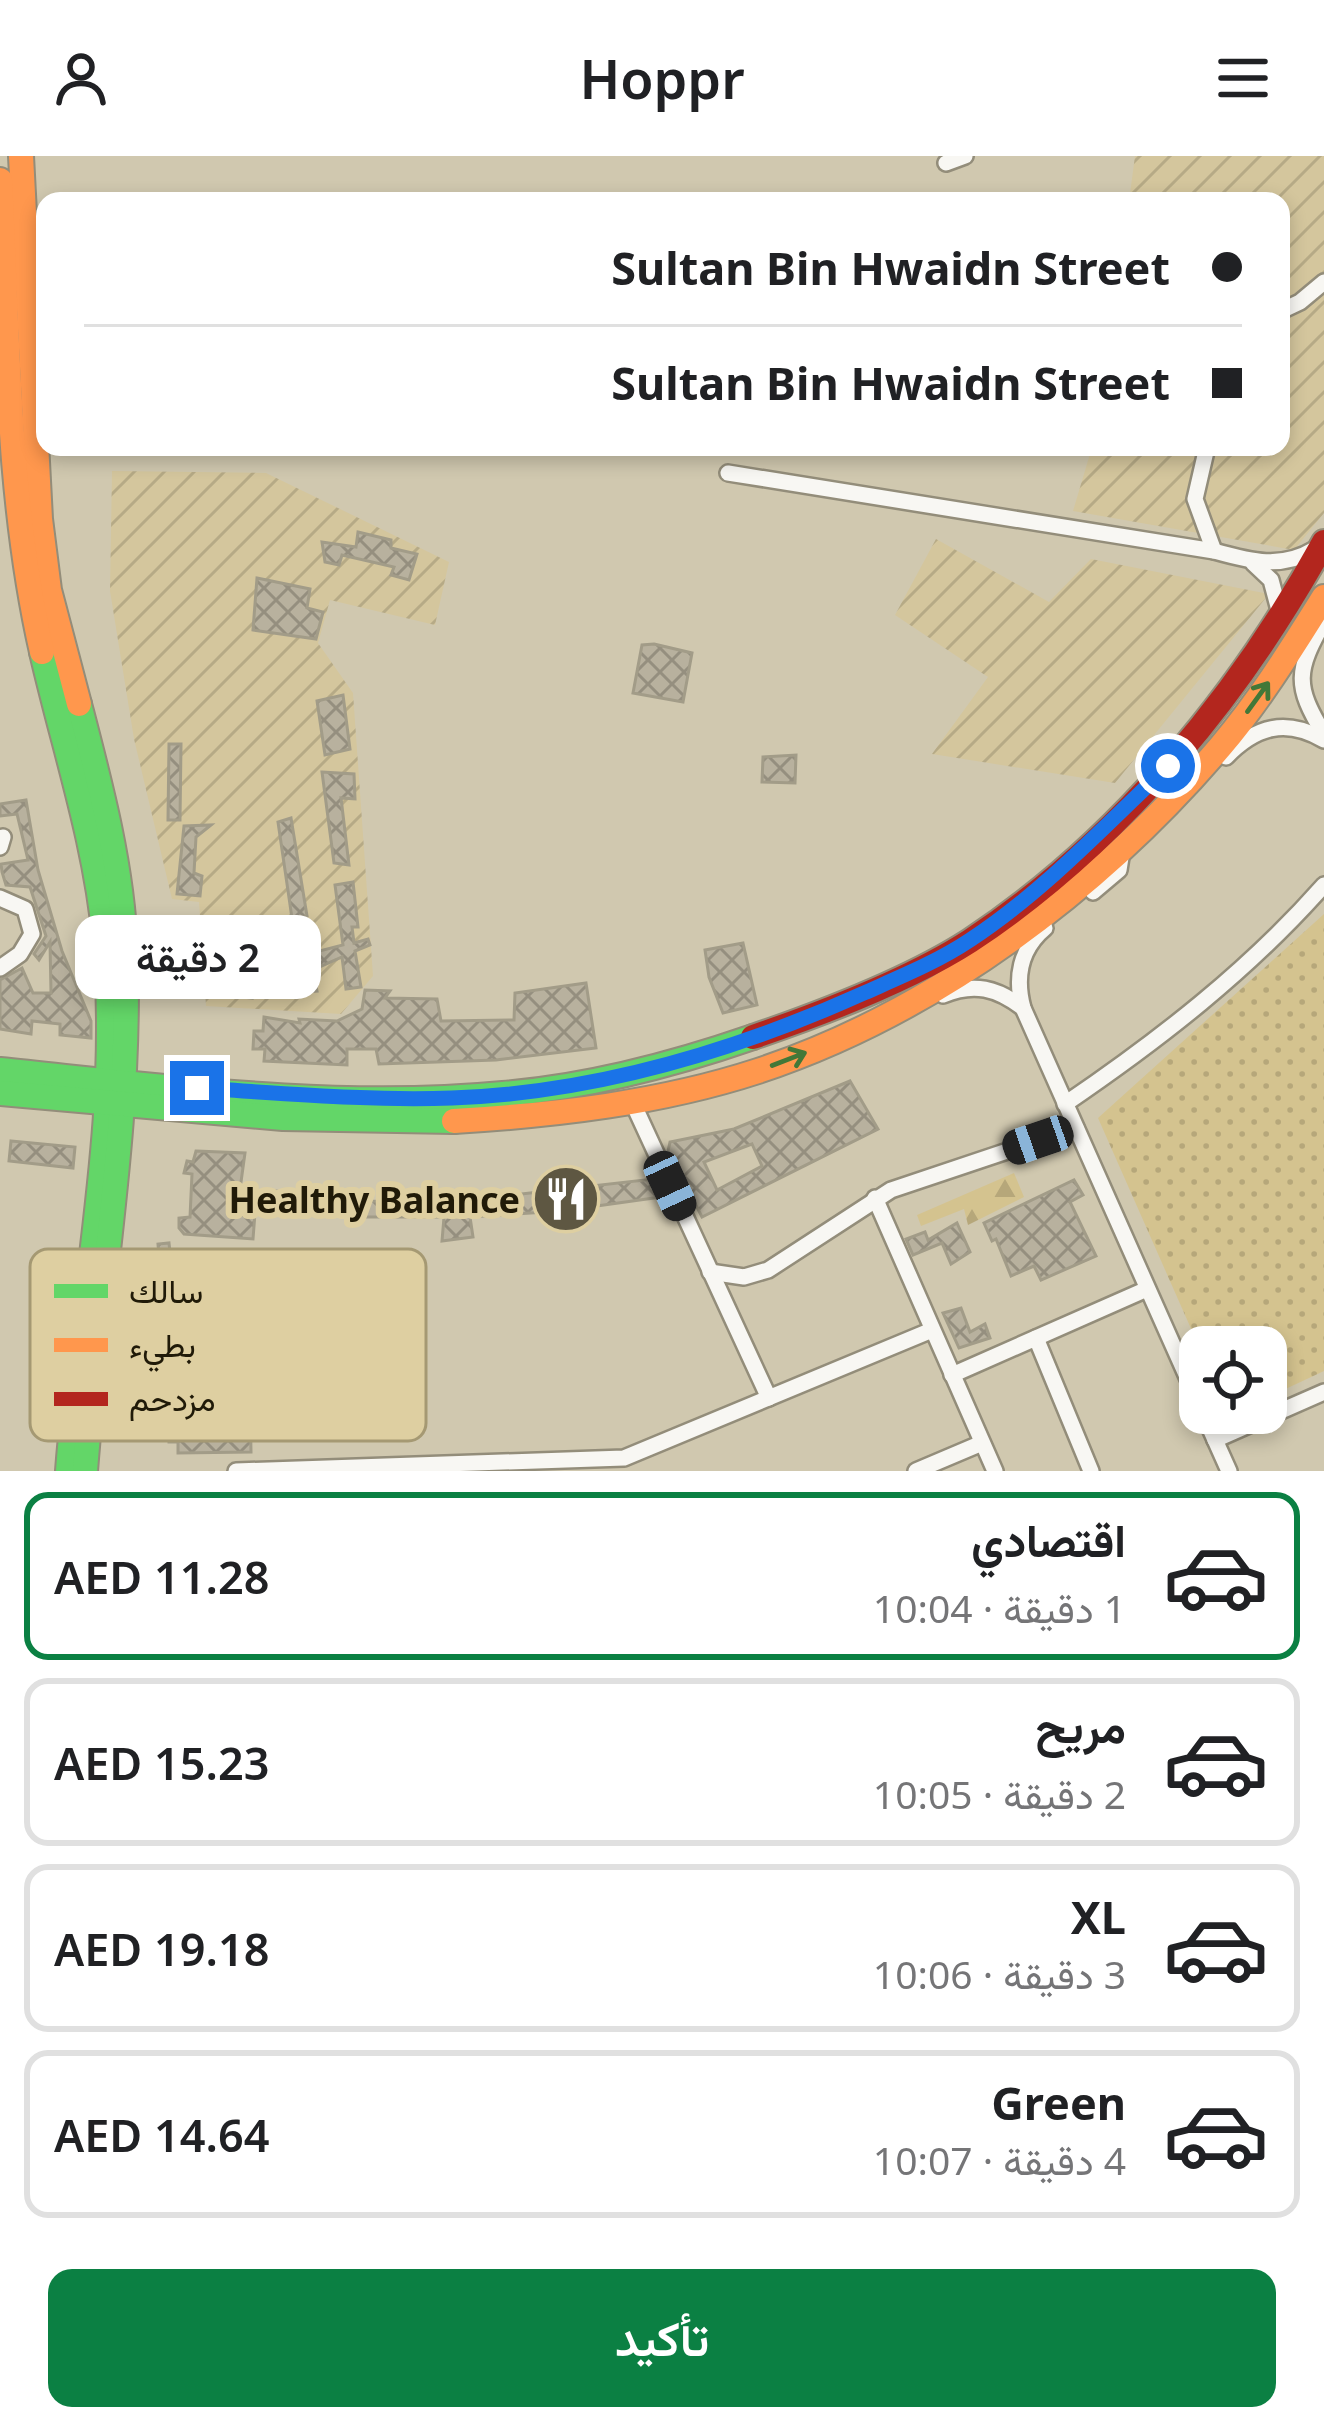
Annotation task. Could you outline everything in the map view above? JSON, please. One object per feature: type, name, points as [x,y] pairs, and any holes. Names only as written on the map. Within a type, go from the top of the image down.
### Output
[{"type":"main road","points":[[21,156],[36,443]]},
{"type":"main road","points":[[0,179],[26,572],[86,810],[100,887],[115,1091],[91,1249]]},
{"type":"main road","points":[[37,456],[40,520],[55,620],[106,806],[125,944],[102,1249]]},
{"type":"main road","points":[[0,1093],[454,1098],[620,1075],[718,1050],[790,1025],[942,956],[1025,897],[1168,766],[1280,620],[1324,542]]},
{"type":"main road","points":[[0,1070],[310,1118],[450,1122],[631,1099],[789,1060],[896,1010],[1000,947],[1072,892],[1122,848],[1229,738],[1301,638],[1324,597]]},
{"type":"main road","points":[[702,1085],[692,1076],[698,1066],[758,1046],[790,1025]]},
{"type":"main road","points":[[68,1471],[70,1441]]},
{"type":"main road","points":[[85,1471],[87,1441]]},
{"type":"street","points":[[946,163],[964,156]]},
{"type":"street","points":[[1290,307],[1324,282]]},
{"type":"street","points":[[1205,456],[1195,499],[1214,551]]},
{"type":"street","points":[[728,473],[1214,551],[1251,562],[1292,561],[1324,542]]},
{"type":"street","points":[[0,510],[17,478]]},
{"type":"street","points":[[1251,562],[1270,580],[1280,620]]},
{"type":"street","points":[[1324,622],[1305,656],[1300,682],[1324,737]]},
{"type":"street","points":[[1179,1358],[1023,1008],[1018,982],[1038,933],[1116,874],[1122,848],[1156,831],[1232,751],[1268,727],[1290,726],[1324,737]]},
{"type":"street","points":[[1065,1104],[1193,1010],[1262,950],[1324,885]]},
{"type":"street","points":[[0,898],[25,909],[32,934],[20,953],[0,968]]},
{"type":"street","points":[[896,1010],[919,1008],[946,993],[979,987],[1023,1008]]},
{"type":"street","points":[[631,1099],[770,1398]]},
{"type":"street","points":[[710,1272],[744,1277],[768,1270],[875,1198],[1076,1128]]},
{"type":"street","points":[[875,1198],[995,1471]]},
{"type":"street","points":[[952,1375],[1148,1289]]},
{"type":"street","points":[[236,1471],[615,1465],[932,1330]]},
{"type":"street","points":[[1036,1338],[1091,1471]]},
{"type":"street","points":[[1215,1440],[1324,1391]]},
{"type":"street","points":[[1212,1434],[1229,1471]]},
{"type":"street","points":[[916,1471],[982,1443]]},
{"type":"shaded area","points":[[1135,156],[1324,156],[1324,513],[1294,550],[1073,511],[1089,456],[1290,456],[1290,192],[1130,192]]},
{"type":"shaded area","points":[[112,471],[266,473],[449,562],[435,625],[330,600],[318,643],[353,693],[373,976],[341,1014],[206,1006],[199,902],[172,899],[134,739],[110,591]]},
{"type":"shaded area","points":[[936,539],[1049,602],[1091,559],[1269,594],[1115,783],[932,754],[988,677],[895,615]]},
{"type":"green space","points":[[1324,914],[1324,1371],[1287,1388],[1287,1326],[1190,1326],[1098,1118]]},
{"type":"green space","points":[[1014,1173],[1024,1197],[968,1225],[964,1209],[921,1226],[917,1215]]},
{"type":"building","points":[[358,532],[391,540],[391,548],[417,554],[409,580],[391,575],[394,567],[342,555],[339,565],[325,562],[322,542],[356,547]]},
{"type":"building","points":[[257,578],[310,589],[307,608],[323,612],[316,639],[253,630]]},
{"type":"building","points":[[642,645],[692,653],[683,702],[633,693]]},
{"type":"building","points":[[343,695],[350,749],[325,755],[317,701]]},
{"type":"building","points":[[169,744],[181,744],[180,820],[168,820]]},
{"type":"building","points":[[796,755],[795,783],[762,782],[763,757]]},
{"type":"building","points":[[322,772],[354,774],[355,799],[341,798],[349,865],[334,863]]},
{"type":"building","points":[[26,800],[38,870],[62,951],[91,1021],[91,1038],[60,1035],[60,1024],[32,1021],[31,1034],[0,1029],[0,980],[22,968],[33,993],[51,993],[50,942],[39,960],[34,954],[46,936],[30,887],[6,885],[2,872],[1,864],[28,860],[17,814],[0,816],[0,804]]},
{"type":"building","points":[[291,818],[312,953],[343,945],[335,885],[353,882],[358,927],[352,927],[354,943],[368,939],[370,945],[355,951],[361,987],[346,989],[342,957],[313,970],[317,991],[288,993],[284,951],[270,955],[271,936],[294,932],[278,822]]},
{"type":"building","points":[[211,825],[196,837],[194,873],[202,876],[200,896],[177,894],[184,826]]},
{"type":"building","points":[[234,941],[247,941],[252,998],[233,996]]},
{"type":"building","points":[[743,943],[757,1005],[723,1013],[705,950]]},
{"type":"building","points":[[586,983],[596,1048],[496,1060],[379,1064],[376,1049],[347,1049],[347,1065],[264,1061],[265,1049],[253,1049],[254,1031],[263,1031],[264,1017],[300,1023],[299,1019],[337,1021],[362,1009],[365,990],[390,991],[385,998],[437,999],[441,1021],[514,1020],[515,993]]},
{"type":"building","points":[[850,1081],[878,1129],[702,1217],[668,1151],[670,1142],[734,1129]],"holes":[[[752,1144],[762,1166],[717,1190],[704,1162]]]},
{"type":"building","points":[[11,1141],[75,1147],[73,1168],[9,1161]]},
{"type":"building","points":[[196,1151],[245,1153],[237,1211],[255,1213],[253,1239],[184,1234],[179,1228],[179,1218],[190,1217],[192,1174],[184,1173]]},
{"type":"building","points":[[653,1179],[661,1197],[470,1217],[473,1237],[442,1241],[444,1217],[360,1217],[269,1208],[267,1190],[360,1201],[451,1202]]},
{"type":"building","points":[[1074,1180],[1083,1195],[1070,1202],[1096,1256],[1041,1280],[1034,1266],[1011,1276],[984,1223]]},
{"type":"building","points":[[957,1223],[970,1252],[951,1264],[942,1243],[913,1255],[906,1239],[925,1232],[928,1240]]},
{"type":"building","points":[[961,1308],[970,1332],[985,1324],[990,1338],[959,1348],[943,1313]]},
{"type":"building","points":[[251,1441],[251,1452],[178,1453],[178,1442],[169,1442]]},
{"type":"traffic: fast","points":[[42,652],[94,867],[105,940],[108,1073],[93,1249]]},
{"type":"traffic: fast","points":[[79,704],[115,856],[125,948],[124,1079],[108,1249]]},
{"type":"traffic: fast","points":[[0,1070],[314,1098],[440,1098],[535,1091],[599,1080],[753,1037]]},
{"type":"traffic: fast","points":[[0,1093],[283,1118],[454,1121]]},
{"type":"traffic: fast","points":[[68,1471],[71,1441]]},
{"type":"traffic: fast","points":[[85,1471],[88,1441]]},
{"type":"traffic: slow","points":[[21,156],[36,443]]},
{"type":"traffic: slow","points":[[0,180],[15,477],[42,652]]},
{"type":"traffic: slow","points":[[37,456],[49,590],[79,704]]},
{"type":"traffic: slow","points":[[454,1121],[607,1106],[721,1082],[824,1046],[951,980],[1068,896],[1174,798],[1249,710],[1324,597]]},
{"type":"traffic: jam","points":[[753,1037],[864,995],[946,956],[1076,859],[1125,813],[1214,711],[1324,542]]},
{"type":"place","name":"Healthy Balance","points":[[566,1199]]},
{"type":"route","points":[[197,1088],[454,1098],[574,1084],[718,1050],[842,1003],[972,939],[1079,851],[1168,766]]}]
